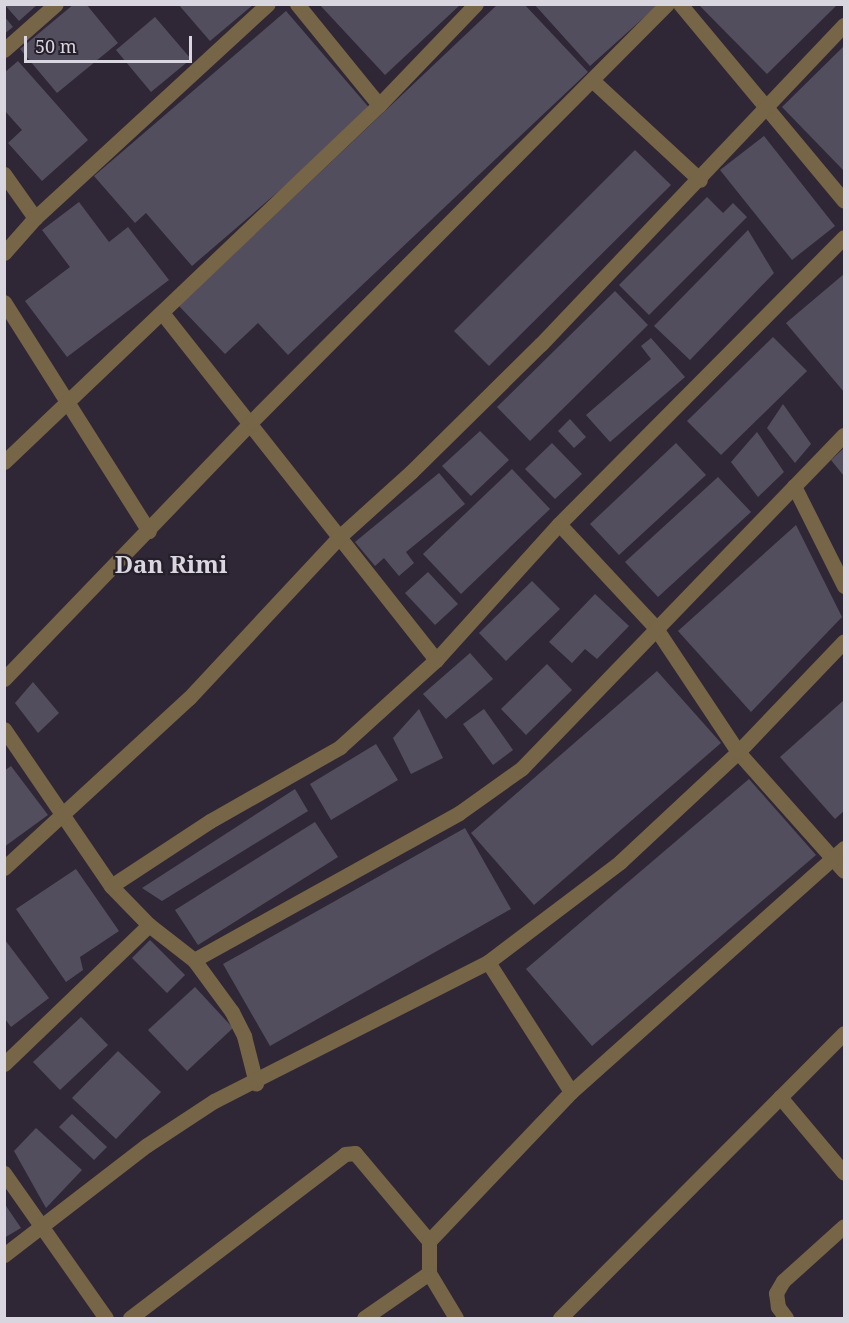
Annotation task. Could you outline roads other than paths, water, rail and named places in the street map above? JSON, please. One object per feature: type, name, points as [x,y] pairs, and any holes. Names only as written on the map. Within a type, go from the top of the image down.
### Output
[{"type":"street","points":[[4,50],[56,4]]},
{"type":"street","points":[[4,253],[34,218],[268,4]]},
{"type":"street","points":[[297,4],[380,105]]},
{"type":"street","points":[[4,462],[163,314],[380,105],[476,4]]},
{"type":"street","points":[[4,679],[251,422],[668,4]]},
{"type":"street","points":[[680,4],[844,201]]},
{"type":"street","points":[[4,868],[189,698],[338,538],[411,472],[700,180],[766,106],[844,25]]},
{"type":"street","points":[[592,80],[700,180]]},
{"type":"street","points":[[4,174],[34,218]]},
{"type":"street","points":[[111,886],[210,821],[340,747],[436,660],[559,524],[844,237]]},
{"type":"street","points":[[4,302],[148,531]]},
{"type":"street","points":[[163,314],[251,422],[338,538],[436,660]]},
{"type":"street","points":[[194,960],[459,813],[522,768],[655,627],[844,435]]},
{"type":"street","points":[[794,486],[844,586]]},
{"type":"street","points":[[559,524],[655,627],[738,752],[840,853],[844,871]]},
{"type":"street","points":[[4,1254],[42,1229],[147,1145],[214,1101],[256,1083],[488,962],[620,862],[738,752],[844,641]]},
{"type":"street","points":[[4,729],[64,811],[111,886],[149,925],[194,960],[240,1028],[256,1083]]},
{"type":"street","points":[[429,1241],[572,1092],[840,853]]},
{"type":"street","points":[[4,1064],[149,925]]},
{"type":"street","points":[[488,962],[572,1092]]},
{"type":"street","points":[[560,1318],[844,1033]]},
{"type":"street","points":[[780,1097],[844,1173]]},
{"type":"street","points":[[130,1318],[345,1154],[355,1153],[365,1161],[429,1241],[429,1273],[456,1318]]},
{"type":"street","points":[[4,1173],[106,1318]]},
{"type":"street","points":[[786,1318],[778,1307],[776,1293],[783,1281],[844,1226]]},
{"type":"street","points":[[364,1318],[429,1273]]},
{"type":"district","name":"Dan Rimi","points":[[171,564]]}]
